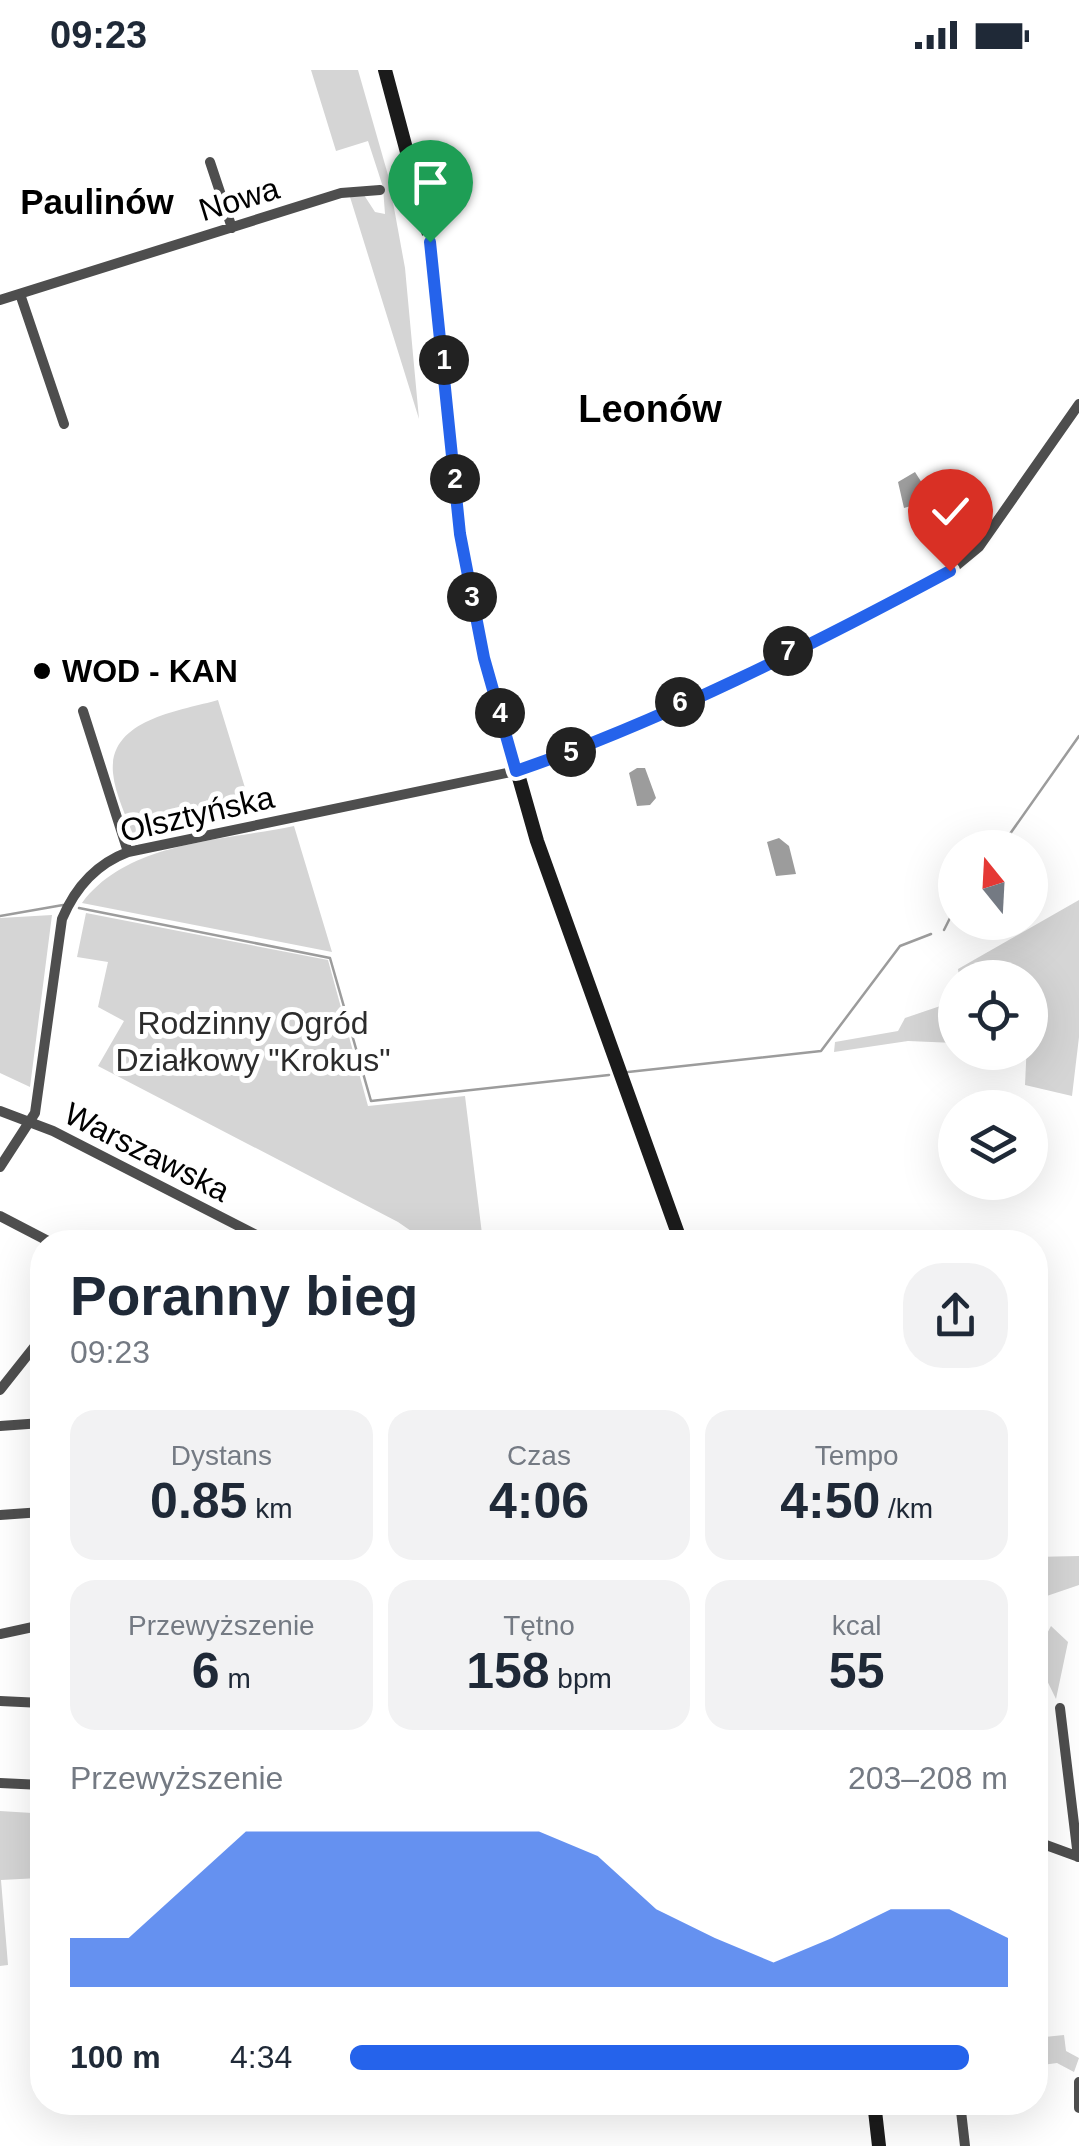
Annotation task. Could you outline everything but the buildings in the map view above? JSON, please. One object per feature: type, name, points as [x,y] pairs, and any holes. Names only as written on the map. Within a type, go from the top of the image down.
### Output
[{"type":"main road","points":[[385,70],[430,242],[460,534],[484,658],[516,771],[678,1230]]},
{"type":"main road","points":[[876,2115],[880,2146]]},
{"type":"street","points":[[210,162],[232,228]]},
{"type":"street","name":"Nowa","points":[[0,300],[342,193],[380,190]]},
{"type":"street","points":[[20,294],[64,424]]},
{"type":"street","name":"Olsztyńska","points":[[0,1168],[31,1123],[38,1098],[62,920],[76,892],[94,872],[128,852],[516,771],[566,754],[950,571],[978,547],[1079,404]]},
{"type":"street","points":[[83,712],[128,852]]},
{"type":"street","name":"Warszawska","points":[[0,1112],[31,1123],[246,1230]]},
{"type":"street","points":[[0,1216],[30,1232]]},
{"type":"street","points":[[0,1390],[30,1352]]},
{"type":"street","points":[[0,1426],[30,1424]]},
{"type":"street","points":[[0,1515],[30,1513]]},
{"type":"street","points":[[0,1634],[30,1628]]},
{"type":"street","points":[[0,1701],[30,1702]]},
{"type":"street","points":[[1048,1846],[1079,1857],[1060,1708]]},
{"type":"street","points":[[0,1783],[30,1785]]},
{"type":"street","points":[[1079,2082],[1079,2108]]},
{"type":"street","points":[[961,2115],[964,2146]]},
{"type":"green space","points":[[311,70],[358,70],[388,175],[405,268],[419,419],[350,197],[364,195],[375,212],[385,214],[383,187],[368,141],[336,151]]},
{"type":"green space","points":[[218,700],[250,804],[135,840],[113,773],[122,740],[149,720]]},
{"type":"green space","points":[[294,826],[332,952],[82,903],[101,883],[151,855]]},
{"type":"green space","points":[[1079,900],[1079,1037],[1072,1096],[1025,1085],[1026,1070],[1048,1070],[1048,960],[974,960],[1009,940],[1048,940],[1048,918]]},
{"type":"green space","name":"Rodzinny Ogród Działkowy \"Krokus\"","points":[[86,913],[328,960],[368,1106],[465,1096],[482,1230],[410,1230],[98,1066],[124,1021],[98,1007],[108,962],[77,957]]},
{"type":"green space","points":[[52,915],[30,1087],[0,1073],[0,918]]},
{"type":"green space","points":[[938,1007],[938,1042],[908,1041],[834,1052],[835,1042],[898,1031],[905,1018]]},
{"type":"green space","points":[[1079,1556],[1079,1585],[1048,1596],[1048,1557]]},
{"type":"green space","points":[[1051,1626],[1068,1642],[1056,1699],[1048,1683]]},
{"type":"green space","points":[[0,1811],[30,1813],[30,1878],[1,1880],[8,1965],[0,1966]]},
{"type":"green space","points":[[1064,2035],[1066,2051],[1079,2058],[1074,2072],[1057,2063],[1048,2064],[1048,2037]]},
{"type":"shaded area","points":[[915,472],[922,483],[924,502],[904,508],[898,482]]},
{"type":"shaded area","points":[[645,768],[656,798],[650,805],[637,806],[629,773]]},
{"type":"shaded area","points":[[779,838],[789,846],[796,874],[776,876],[767,842]]},
{"type":"waterway","points":[[1013,830],[1079,736]]},
{"type":"waterway","points":[[0,916],[63,905]]},
{"type":"waterway","points":[[79,908],[330,958],[371,1101],[609,1075]]},
{"type":"waterway","points":[[628,1072],[821,1051],[900,946],[931,934]]},
{"type":"place","name":"WOD - KAN","points":[[42,671]]},
{"type":"district","name":"Paulinów","points":[[97,201]]},
{"type":"district","name":"Leonów","points":[[650,409]]},
{"type":"route","points":[[430,242],[460,534],[484,658],[516,771],[566,754],[698,694],[950,571]]}]
